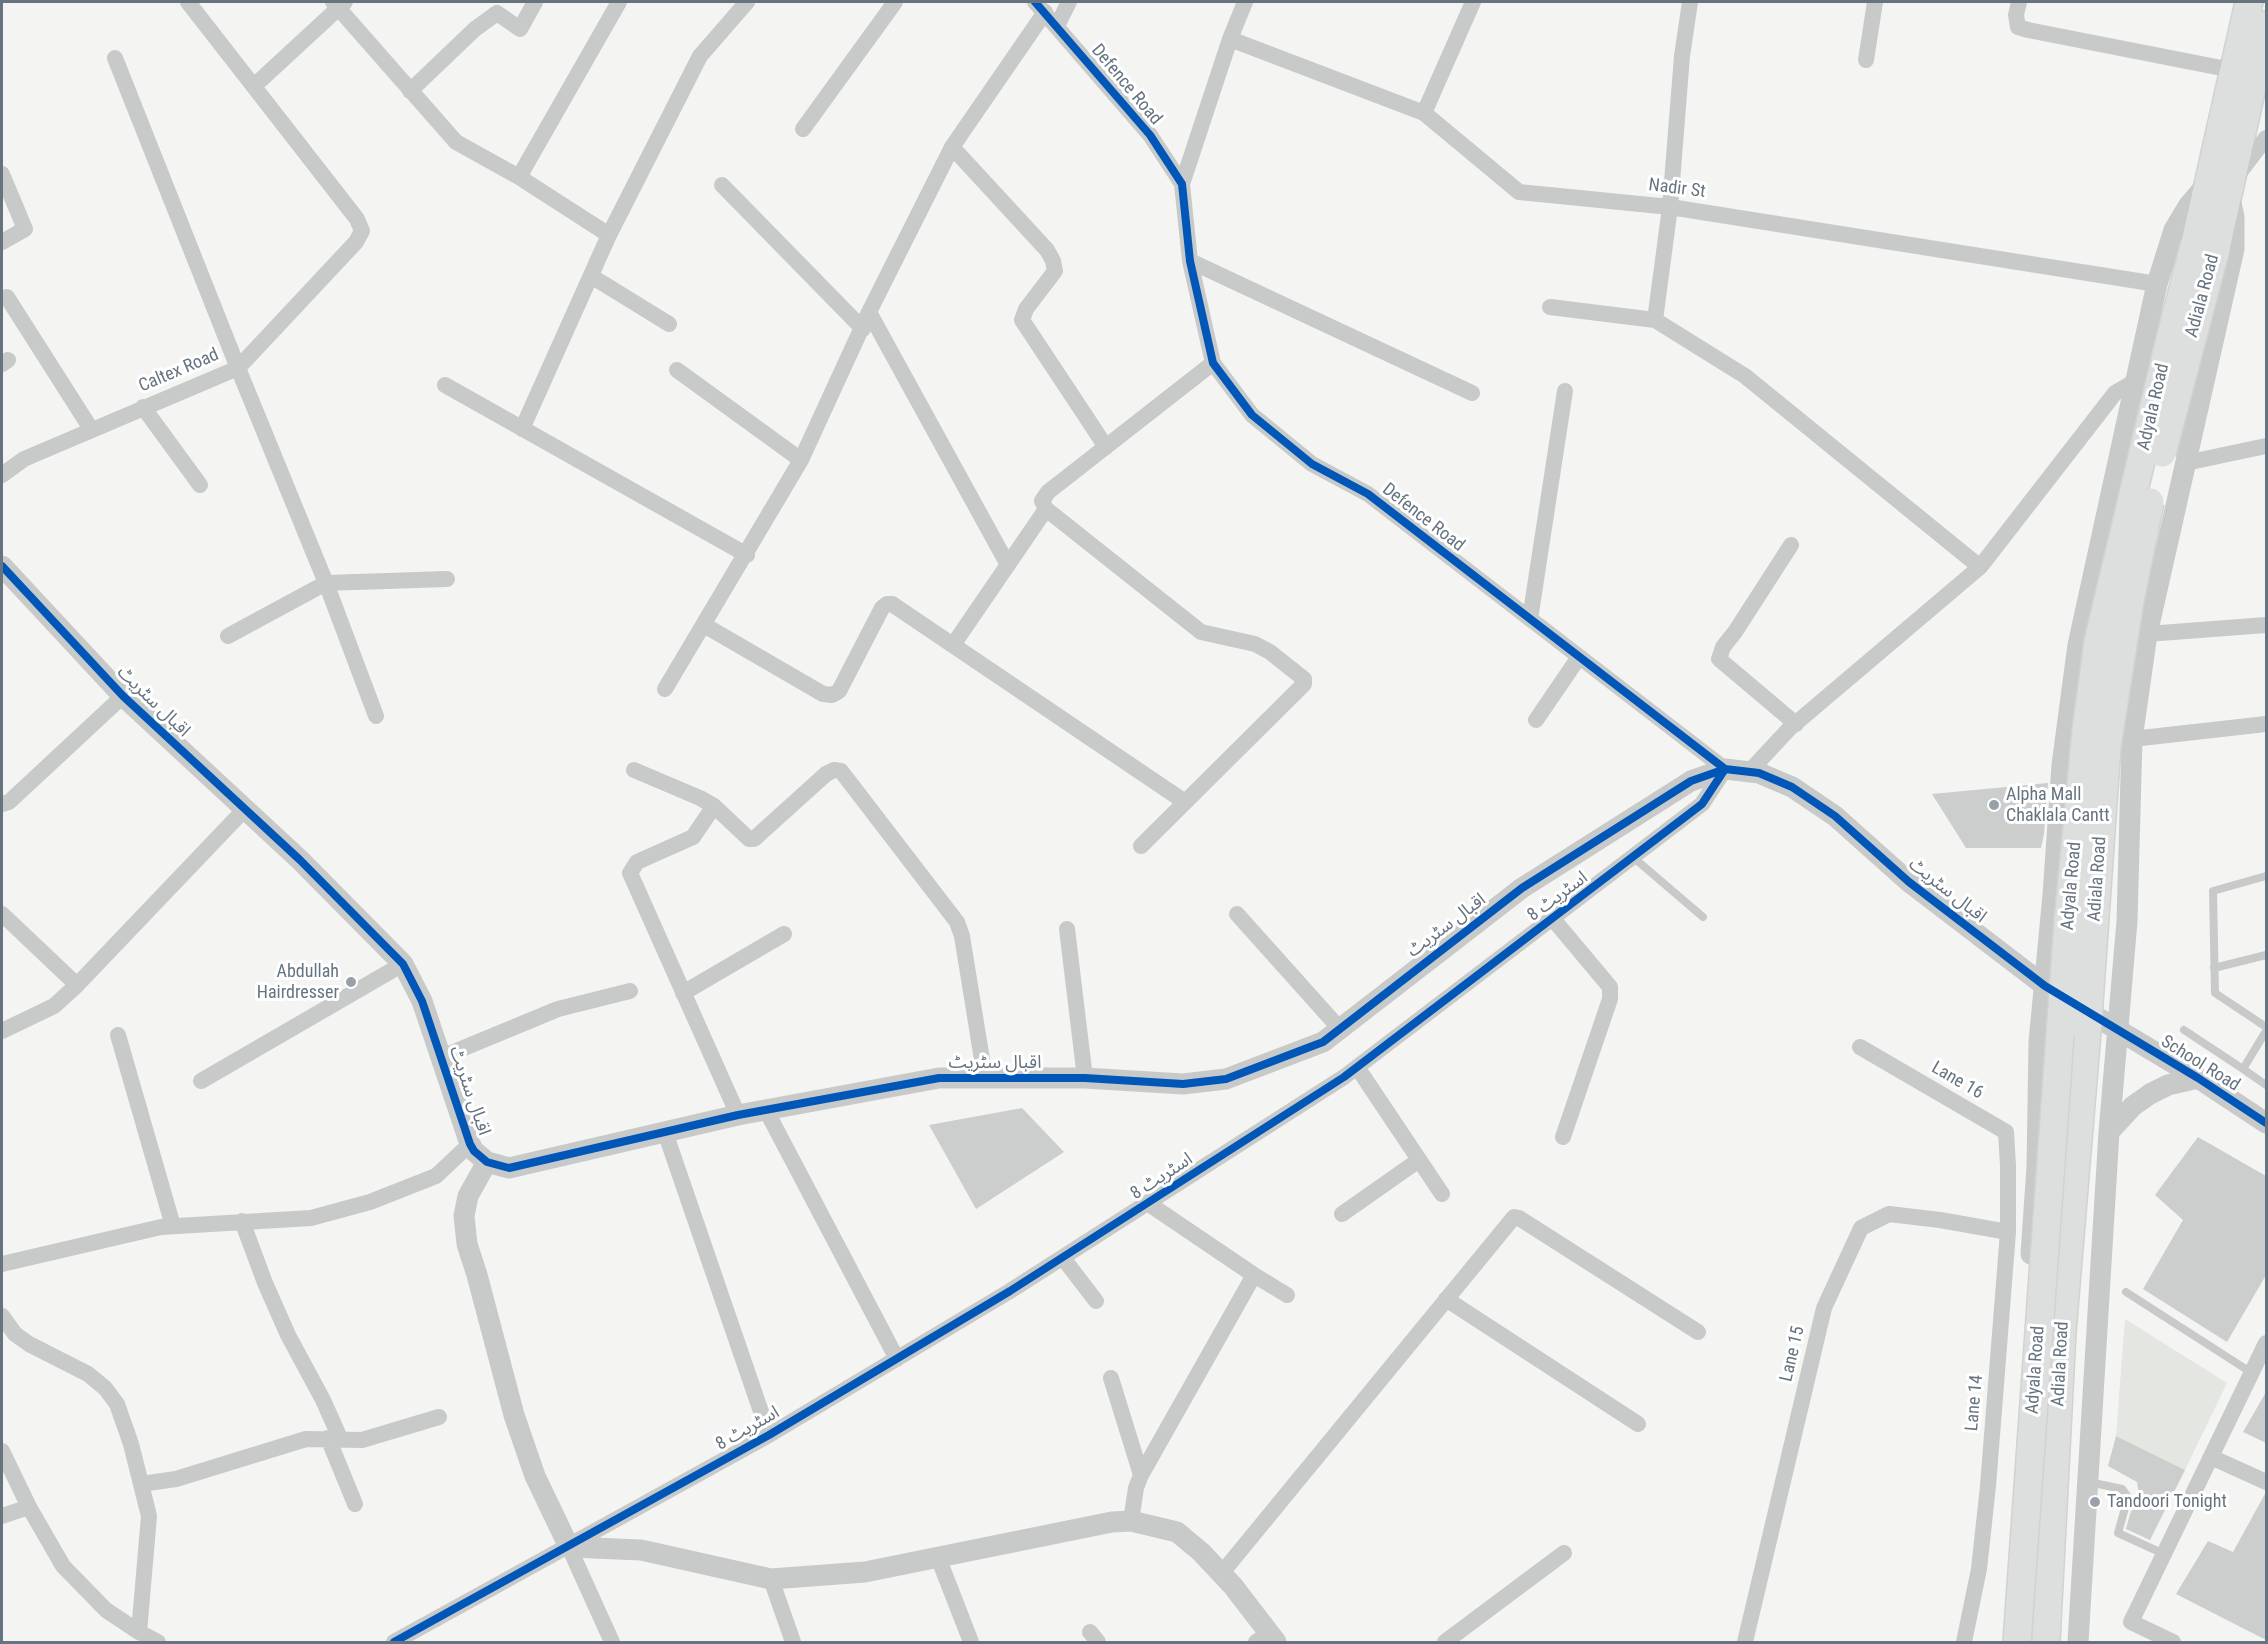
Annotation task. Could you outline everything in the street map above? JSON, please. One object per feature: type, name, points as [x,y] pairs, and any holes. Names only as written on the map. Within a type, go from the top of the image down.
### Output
[{"type":"main road","points":[[2244,73],[2249,2]]},
{"type":"main road","name":"Adiala Road","points":[[2046,1642],[2062,1332],[2087,1032],[2107,746],[2130,600],[2218,186],[2244,73],[2266,25]]},
{"type":"main road","name":"Adyala Road","points":[[2017,1642],[2068,923],[2086,731],[2098,642],[2171,335],[2205,245]]},
{"type":"street","points":[[188,2],[254,86],[339,4],[410,91],[456,142],[519,177],[609,235]]},
{"type":"street","points":[[410,91],[475,28],[498,13],[520,29],[535,2]]},
{"type":"street","points":[[519,177],[619,2]]},
{"type":"street","points":[[522,429],[609,235],[700,56],[747,2]]},
{"type":"street","points":[[803,129],[895,2]]},
{"type":"street","points":[[1057,26],[1069,2]]},
{"type":"street","points":[[1182,184],[1230,39],[1245,2]]},
{"type":"street","points":[[1424,113],[1473,2]]},
{"type":"street","points":[[1654,321],[1670,207],[1682,56],[1690,2]]},
{"type":"street","points":[[1866,60],[1875,2]]},
{"type":"street","points":[[2019,2],[2016,15],[2019,27],[2028,30],[2244,73]]},
{"type":"street","points":[[665,689],[747,555],[801,460],[869,312],[952,147],[1040,7]]},
{"type":"street","name":"Defence Road","points":[[1040,7],[1150,135],[1182,184],[1190,261],[1213,363],[1252,415],[1312,464],[1368,494],[1725,769]]},
{"type":"street","name":"Nadir St","points":[[1230,39],[1424,113],[1519,192],[1670,207],[2157,284]]},
{"type":"street","points":[[115,58],[326,583],[376,716]]},
{"type":"street","name":"Caltex Road","points":[[2,475],[24,459],[238,368],[356,242],[362,231],[357,219],[254,86]]},
{"type":"street","points":[[2007,1642],[2037,1167],[2039,1042],[2062,765],[2078,645],[2134,382],[2157,284],[2174,230],[2189,205],[2218,186],[2266,138]]},
{"type":"street","points":[[952,147],[1047,250],[1053,261],[1055,271],[1026,309],[1022,320],[1106,447]]},
{"type":"street","points":[[2,174],[25,229],[2,242]]},
{"type":"street","points":[[722,185],[863,329]]},
{"type":"street","points":[[2078,1642],[2109,1132],[2127,921],[2132,739],[2147,634],[2234,249],[2234,217],[2218,186]]},
{"type":"street","points":[[1190,261],[1472,393]]},
{"type":"street","points":[[591,276],[669,324]]},
{"type":"street","points":[[7,297],[91,429]]},
{"type":"street","points":[[1550,307],[1654,321],[1745,376],[1980,567]]},
{"type":"street","points":[[869,312],[1008,565]]},
{"type":"street","points":[[1141,846],[1304,684],[1304,680],[1270,652],[1255,644],[1201,632],[1046,510],[1042,501],[1048,492],[1213,363]]},
{"type":"street","points":[[677,370],[801,460]]},
{"type":"street","points":[[1749,772],[1796,724],[1980,567],[2115,393],[2134,382]]},
{"type":"street","points":[[445,385],[747,555]]},
{"type":"street","points":[[1530,619],[1565,391]]},
{"type":"street","points":[[143,407],[200,485]]},
{"type":"street","points":[[2186,458],[2195,460],[2266,446]]},
{"type":"street","points":[[953,645],[1046,510]]},
{"type":"street","points":[[1791,545],[1723,647],[1719,659],[1796,724]]},
{"type":"street","name":"اقبال سٹریٹ","points":[[2,566],[123,696],[300,860],[403,964],[422,1001],[470,1144],[474,1151],[487,1162],[509,1168],[738,1115],[939,1078],[1085,1078],[1183,1084],[1226,1079],[1323,1042],[1522,888],[1691,781],[1725,769],[1759,773],[1792,787],[1835,816],[1909,882],[2045,986],[2118,1031]]},
{"type":"street","points":[[228,636],[326,583],[447,579]]},
{"type":"street","points":[[704,625],[823,694],[832,695],[839,691],[882,608],[887,604],[892,604],[1185,802]]},
{"type":"street","points":[[2147,634],[2266,625]]},
{"type":"street","points":[[1536,720],[1579,657]]},
{"type":"street","points":[[2,804],[9,802],[123,696]]},
{"type":"street","points":[[2132,739],[2266,724]]},
{"type":"street","name":"اسٹریٹ 8","points":[[394,1642],[769,1435],[1149,1204],[1357,1067],[1634,858],[1702,804],[1725,769]]},
{"type":"street","points":[[634,770],[714,806],[749,839],[754,839],[826,774],[834,770],[841,771],[957,922],[962,936],[985,1078]]},
{"type":"street","points":[[714,806],[693,837],[637,861],[630,873],[738,1115]]},
{"type":"street","points":[[2,1031],[54,1006],[77,985],[245,809]]},
{"type":"street","points":[[2,914],[77,985]]},
{"type":"street","points":[[1237,914],[1340,1029]]},
{"type":"street","points":[[1553,919],[1610,987],[1610,999],[1563,1137]]},
{"type":"street","points":[[1067,929],[1085,1078]]},
{"type":"street","points":[[683,993],[784,934]]},
{"type":"street","points":[[201,1081],[403,964]]},
{"type":"street","points":[[442,1057],[558,1009],[630,991]]},
{"type":"street","name":"School Road","points":[[2118,1031],[2198,1078],[2266,1123]]},
{"type":"street","points":[[118,1035],[173,1226]]},
{"type":"street","name":"Lane 16","points":[[1860,1047],[2006,1132],[2008,1165]]},
{"type":"street","points":[[1357,1067],[1442,1194]]},
{"type":"street","points":[[2109,1132],[2133,1106],[2150,1094],[2168,1085],[2198,1078]]},
{"type":"street","points":[[766,1110],[897,1359]]},
{"type":"street","points":[[664,1132],[769,1435]]},
{"type":"street","points":[[2,1264],[173,1226],[311,1218],[370,1203],[436,1176],[470,1144]]},
{"type":"street","points":[[1342,1214],[1419,1160]]},
{"type":"street","points":[[487,1162],[468,1196],[464,1216],[466,1244],[477,1275],[514,1415],[535,1476],[612,1642]]},
{"type":"street","name":"Lane 14","points":[[1964,1642],[1979,1569],[1988,1486],[2008,1232],[2008,1165]]},
{"type":"street","points":[[1149,1204],[1287,1295]]},
{"type":"street","name":"Lane 15","points":[[1744,1642],[1824,1308],[1861,1228],[1889,1214],[2008,1232]]},
{"type":"street","points":[[1221,1574],[1514,1217],[1519,1218],[1698,1332]]},
{"type":"street","points":[[242,1221],[288,1335],[323,1400],[355,1504]]},
{"type":"street","points":[[1063,1258],[1096,1301]]},
{"type":"street","points":[[1131,1521],[1136,1488],[1141,1475],[1254,1275]]},
{"type":"street","points":[[1446,1299],[1638,1424]]},
{"type":"street","points":[[2,1316],[15,1334],[29,1344],[88,1374],[105,1388],[117,1404],[131,1444],[149,1516],[139,1632]]},
{"type":"street","points":[[2173,1642],[2131,1622],[2266,1343]]},
{"type":"street","points":[[1111,1378],[1141,1475]]},
{"type":"street","points":[[141,1484],[176,1479],[306,1439],[362,1440],[439,1417]]},
{"type":"street","points":[[2,1451],[29,1507],[63,1566],[106,1610],[158,1642]]},
{"type":"street","points":[[2211,1457],[2266,1482]]},
{"type":"street","points":[[2,1516],[29,1507]]},
{"type":"street","points":[[569,1546],[641,1550],[771,1579],[865,1572],[1112,1522],[1131,1521],[1177,1532],[1201,1552],[1233,1586],[1267,1639]]},
{"type":"street","points":[[1445,1642],[1564,1553]]},
{"type":"street","points":[[938,1557],[971,1642]]},
{"type":"street","points":[[771,1579],[793,1642]]},
{"type":"lane","points":[[1634,858],[1703,917]]},
{"type":"lane","points":[[2243,1068],[2266,1029],[2214,993],[2213,891],[2266,876]]},
{"type":"lane","points":[[2214,968],[2266,956]]},
{"type":"lane","points":[[2184,1030],[2266,1085]]},
{"type":"lane","points":[[2126,1292],[2252,1374]]},
{"type":"lane","points":[[2088,1482],[2122,1489],[2128,1497],[2118,1533],[2164,1554]]},
{"type":"shaded area","points":[[2125,1319],[2227,1383],[2185,1470],[2116,1436]]},
{"type":"building","name":"Alpha Mall Chaklala Cantt","points":[[2048,783],[2041,848],[1966,848],[1932,794]]},
{"type":"building","points":[[1022,1108],[1064,1152],[976,1209],[929,1125]]},
{"type":"building","points":[[2198,1137],[2266,1176],[2266,1275],[2227,1342],[2143,1289],[2183,1220],[2155,1195]]},
{"type":"building","points":[[2266,1392],[2266,1443],[2243,1432]]},
{"type":"building","points":[[2116,1436],[2185,1470],[2150,1540],[2126,1529],[2139,1496],[2137,1482],[2108,1466]]},
{"type":"building","points":[[2266,1492],[2266,1640],[2176,1594],[2208,1541],[2233,1552]]},
{"type":"cycle path","points":[[394,1642],[769,1435],[1010,1291],[1344,1077],[1702,804],[1725,769],[1368,494],[1312,464],[1252,415],[1213,363],[1190,261],[1182,184],[1150,135],[1035,2]]},
{"type":"cycle path","points":[[2,566],[123,696],[300,860],[403,964],[422,1001],[470,1144],[474,1151],[487,1162],[509,1168],[738,1115],[939,1078],[1085,1078],[1183,1084],[1226,1079],[1323,1042],[1522,888],[1691,781],[1725,769],[1759,773],[1792,787],[1835,816],[1909,882],[2045,986],[2198,1078],[2266,1123]]},
{"type":"place","name":"Alpha Mall Chaklala Cantt","points":[[1994,805]]},
{"type":"place","name":"Abdullah Hairdresser","points":[[351,982]]},
{"type":"place","name":"Tandoori Tonight","points":[[2095,1502]]}]
